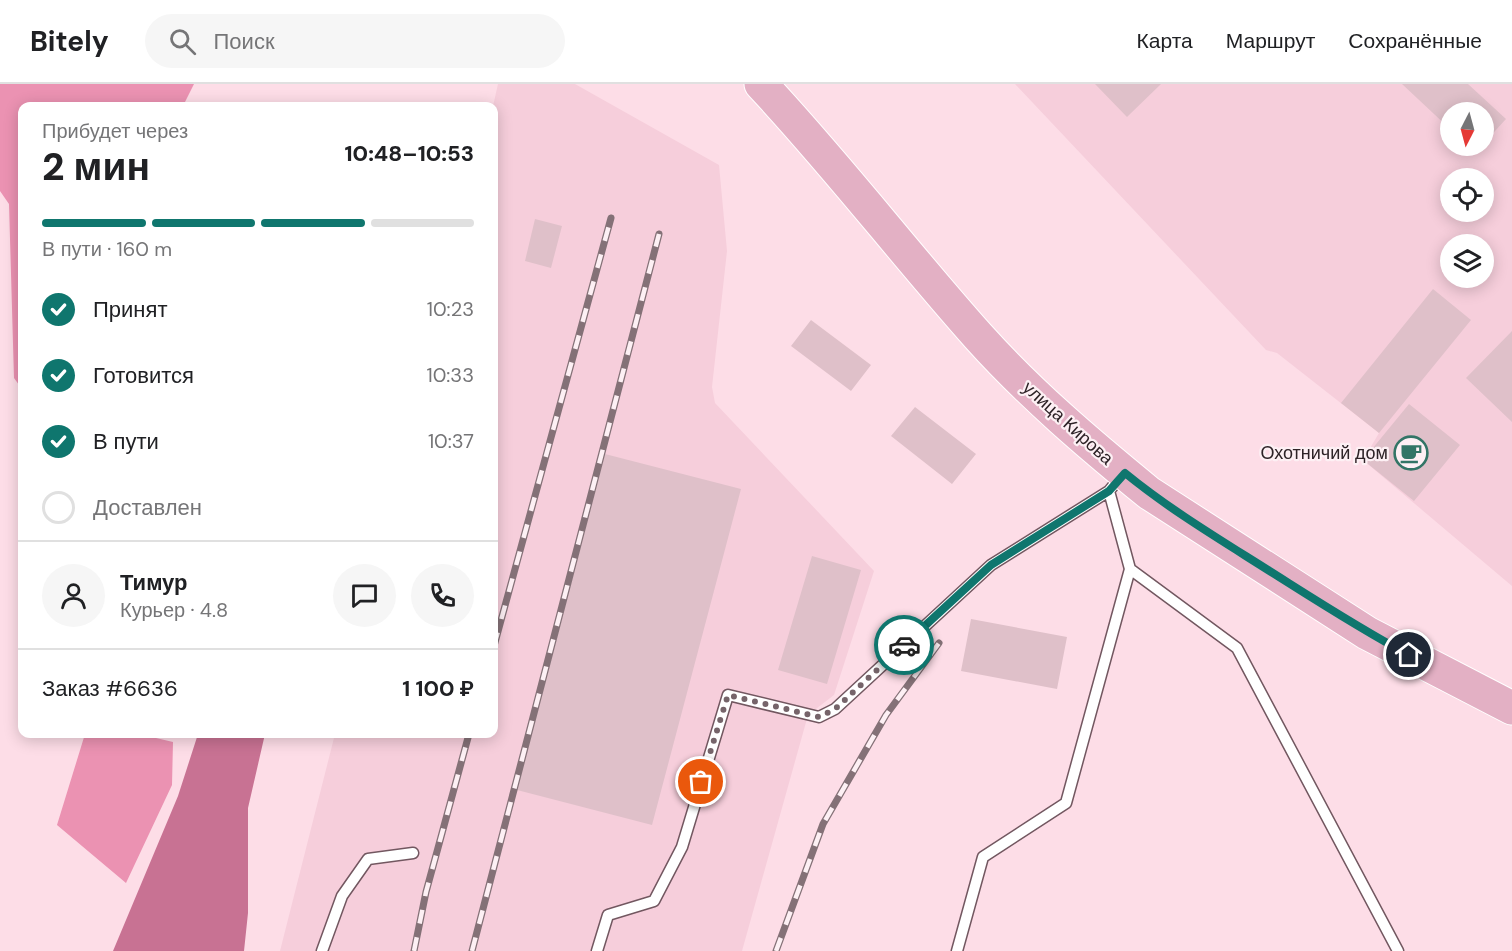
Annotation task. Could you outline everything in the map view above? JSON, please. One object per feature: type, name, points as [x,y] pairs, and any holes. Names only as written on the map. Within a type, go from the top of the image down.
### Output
[{"type":"main road","name":"улица Кирова","points":[[772,91],[979,337],[1117,482],[1159,499],[1367,633],[1512,708]]},
{"type":"lane","points":[[597,951],[608,915],[654,901],[659,892],[682,847],[728,695],[819,717],[835,709],[991,565],[1117,482],[1130,569],[1066,803],[983,856],[957,951]]},
{"type":"lane","points":[[1130,569],[1237,648],[1398,951]]},
{"type":"lane","points":[[322,951],[342,896],[368,859],[413,853]]},
{"type":"shaded area","points":[[0,84],[194,84],[185,102],[18,102],[18,384],[14,378],[9,204],[0,191]]},
{"type":"shaded area","points":[[498,84],[575,84],[719,165],[727,251],[712,387],[715,403],[874,571],[834,695],[808,715],[742,951],[280,951],[334,738],[498,738],[498,102],[494,102]]},
{"type":"shaded area","points":[[1015,84],[1512,84],[1512,586],[1363,460],[1379,433],[1277,353],[1266,350]]},
{"type":"shaded area","points":[[84,738],[156,738],[173,742],[172,785],[126,883],[57,825]]},
{"type":"shaded area","points":[[197,738],[264,738],[248,808],[248,913],[244,951],[113,951],[178,796]]},
{"type":"building","points":[[1095,84],[1161,84],[1127,117]]},
{"type":"building","points":[[1402,84],[1468,84],[1488,102],[1440,102],[1440,120]]},
{"type":"building","points":[[1494,108],[1506,119],[1494,132]]},
{"type":"building","points":[[535,219],[562,226],[551,268],[525,261]]},
{"type":"building","points":[[1433,289],[1471,320],[1379,433],[1341,403]]},
{"type":"building","points":[[811,320],[871,365],[851,391],[791,346]]},
{"type":"building","points":[[1512,331],[1512,422],[1466,378]]},
{"type":"building","name":"Охотничий дом","points":[[1409,404],[1460,445],[1414,501],[1363,460]]},
{"type":"building","points":[[915,407],[976,454],[952,484],[891,436]]},
{"type":"building","points":[[605,454],[741,489],[652,825],[517,790]]},
{"type":"building","points":[[812,556],[861,570],[827,684],[778,670]]},
{"type":"building","points":[[971,619],[1067,637],[1057,689],[961,671]]},
{"type":"railway","points":[[498,631],[611,218]]},
{"type":"railway","points":[[472,951],[659,234]]},
{"type":"railway","points":[[776,951],[823,824],[886,715],[939,643]]},
{"type":"railway","points":[[414,951],[426,892],[468,738]]},
{"type":"way so far","points":[[701,782],[728,695],[782,710],[819,717],[835,709],[904,645]]},
{"type":"place","name":"Охотничий дом","points":[[1411,453]]},
{"type":"route","points":[[904,645],[991,565],[1109,491],[1125,473],[1149,493],[1234,549],[1367,633],[1409,655]]}]
